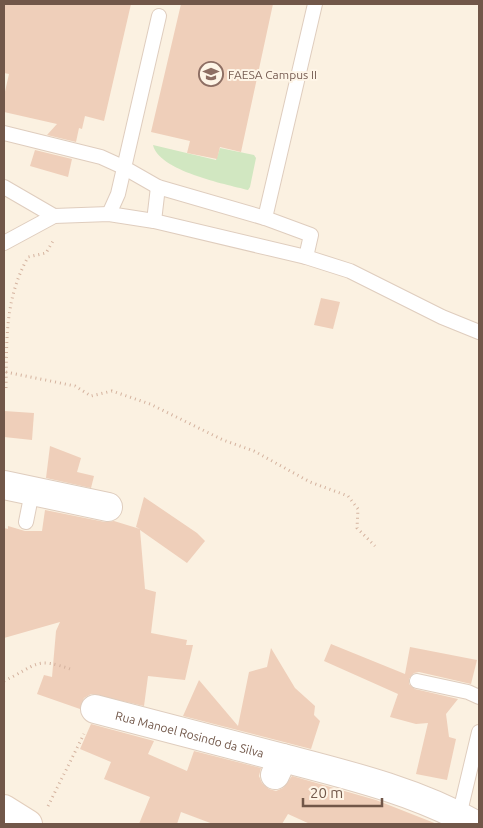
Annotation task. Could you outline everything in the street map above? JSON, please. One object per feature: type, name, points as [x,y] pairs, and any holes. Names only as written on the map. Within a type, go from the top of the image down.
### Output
[{"type":"street","points":[[4,486],[108,507]]},
{"type":"street","name":"Rua Manoel Rosindo da Silva","points":[[95,709],[278,766],[351,775],[415,797],[467,820]]},
{"type":"street","points":[[4,809],[38,816]]},
{"type":"lane","points":[[265,218],[315,4]]},
{"type":"lane","points":[[109,214],[118,194],[159,16]]},
{"type":"lane","points":[[4,133],[101,157],[123,166],[158,187],[265,218],[311,235],[306,257]]},
{"type":"lane","points":[[4,187],[54,216]]},
{"type":"lane","points":[[154,221],[158,187]]},
{"type":"lane","points":[[4,243],[54,216],[109,214],[154,221],[306,257],[350,271],[442,317],[479,332]]},
{"type":"lane","points":[[26,522],[32,492]]},
{"type":"lane","points":[[417,681],[468,692],[479,697]]},
{"type":"lane","points":[[467,820],[479,732]]},
{"type":"path","points":[[6,388],[6,328],[17,277],[28,257],[46,253],[56,235],[54,216]]},
{"type":"path","points":[[6,372],[75,386],[91,396],[112,391],[150,404],[223,440],[254,452],[310,482],[348,496],[358,510],[358,528],[375,546]]},
{"type":"path","points":[[4,682],[42,662],[50,662],[73,670]]},
{"type":"path","points":[[38,816],[62,782],[95,709]]},
{"type":"green space","points":[[153,145],[216,160],[220,148],[254,155],[256,158],[250,187],[248,190],[224,184],[180,169],[167,162],[158,154]]},
{"type":"building","points":[[4,4],[131,4],[104,121],[85,116],[82,129],[79,128],[76,142],[47,135],[57,124],[4,112],[4,96],[9,74],[4,73]]},
{"type":"building","name":"FAESA Campus II","points":[[181,4],[273,4],[241,152],[220,147],[217,159],[187,153],[190,141],[151,132]]},
{"type":"building","points":[[35,150],[72,159],[68,177],[30,166]]},
{"type":"building","points":[[321,298],[340,302],[333,329],[314,325]]},
{"type":"building","points":[[4,411],[34,413],[32,440],[4,437]]},
{"type":"building","points":[[50,446],[81,458],[77,472],[94,476],[91,488],[46,478]]},
{"type":"building","points":[[144,497],[197,533],[205,541],[187,563],[140,530],[145,589],[156,592],[151,633],[187,640],[186,645],[193,645],[185,680],[148,676],[144,706],[91,694],[84,698],[80,709],[37,694],[44,675],[52,677],[56,631],[60,622],[4,638],[4,528],[8,529],[8,526],[25,531],[42,531],[45,510],[105,522],[114,521],[140,529],[136,527]]},
{"type":"building","points":[[331,644],[405,674],[410,647],[477,660],[471,684],[419,672],[414,673],[409,679],[409,684],[415,689],[458,699],[446,714],[449,737],[456,739],[447,780],[416,774],[428,723],[416,724],[390,717],[398,694],[324,661]]},
{"type":"building","points":[[271,648],[295,688],[315,706],[314,715],[320,721],[311,749],[183,716],[199,680],[238,726],[249,672],[267,667]]},
{"type":"building","points":[[91,724],[154,741],[148,754],[187,771],[194,751],[261,768],[259,776],[262,783],[269,789],[276,791],[283,788],[292,776],[376,800],[437,824],[310,824],[288,814],[282,824],[213,824],[181,812],[177,824],[139,824],[150,797],[104,779],[111,762],[80,749]]},
{"type":"place","name":"FAESA Campus II","points":[[211,74]]}]
